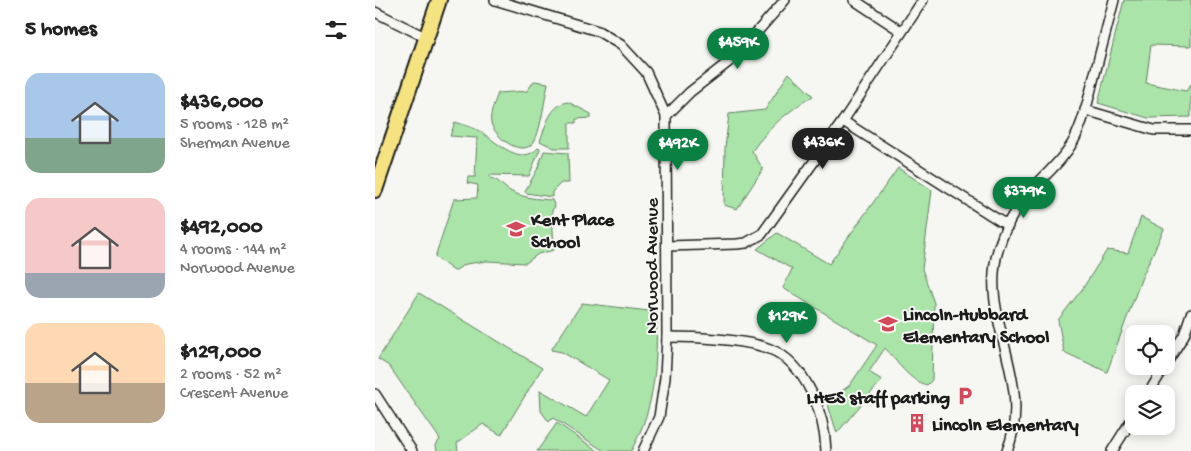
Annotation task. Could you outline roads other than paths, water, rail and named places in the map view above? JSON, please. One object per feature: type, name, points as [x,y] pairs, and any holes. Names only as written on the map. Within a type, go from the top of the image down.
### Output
[{"type":"main road","points":[[375,190],[439,0]]},
{"type":"street","name":"Norwood Avenue","points":[[495,0],[598,30],[621,46],[646,72],[666,116],[667,337],[664,393],[661,409],[643,451]]},
{"type":"street","points":[[666,116],[691,92],[735,58],[785,0]]},
{"type":"street","points":[[854,0],[901,31]]},
{"type":"street","points":[[667,246],[746,243],[762,234],[843,122],[923,0]]},
{"type":"street","points":[[1007,451],[1014,426],[1014,389],[1011,365],[994,300],[994,272],[998,250],[1007,226],[1020,203],[1072,142],[1085,110],[1114,0]]},
{"type":"street","points":[[375,12],[427,38]]},
{"type":"street","points":[[1085,110],[1154,130],[1191,130]]},
{"type":"street","points":[[843,122],[1007,226]]},
{"type":"street","points":[[1175,349],[1184,335],[1191,314]]},
{"type":"street","points":[[667,337],[744,343],[776,351],[794,368],[812,393],[821,411],[826,451]]},
{"type":"street","points":[[375,394],[412,451]]},
{"type":"street","points":[[1112,451],[1125,430]]},
{"type":"place","name":"Kent Place School","points":[[516,229]]},
{"type":"place","name":"Lincoln-Hubbard Elementary School","points":[[888,324]]},
{"type":"place","name":"LHES staff parking","points":[[965,396]]},
{"type":"place","name":"Lincoln Elementary","points":[[917,423]]}]
